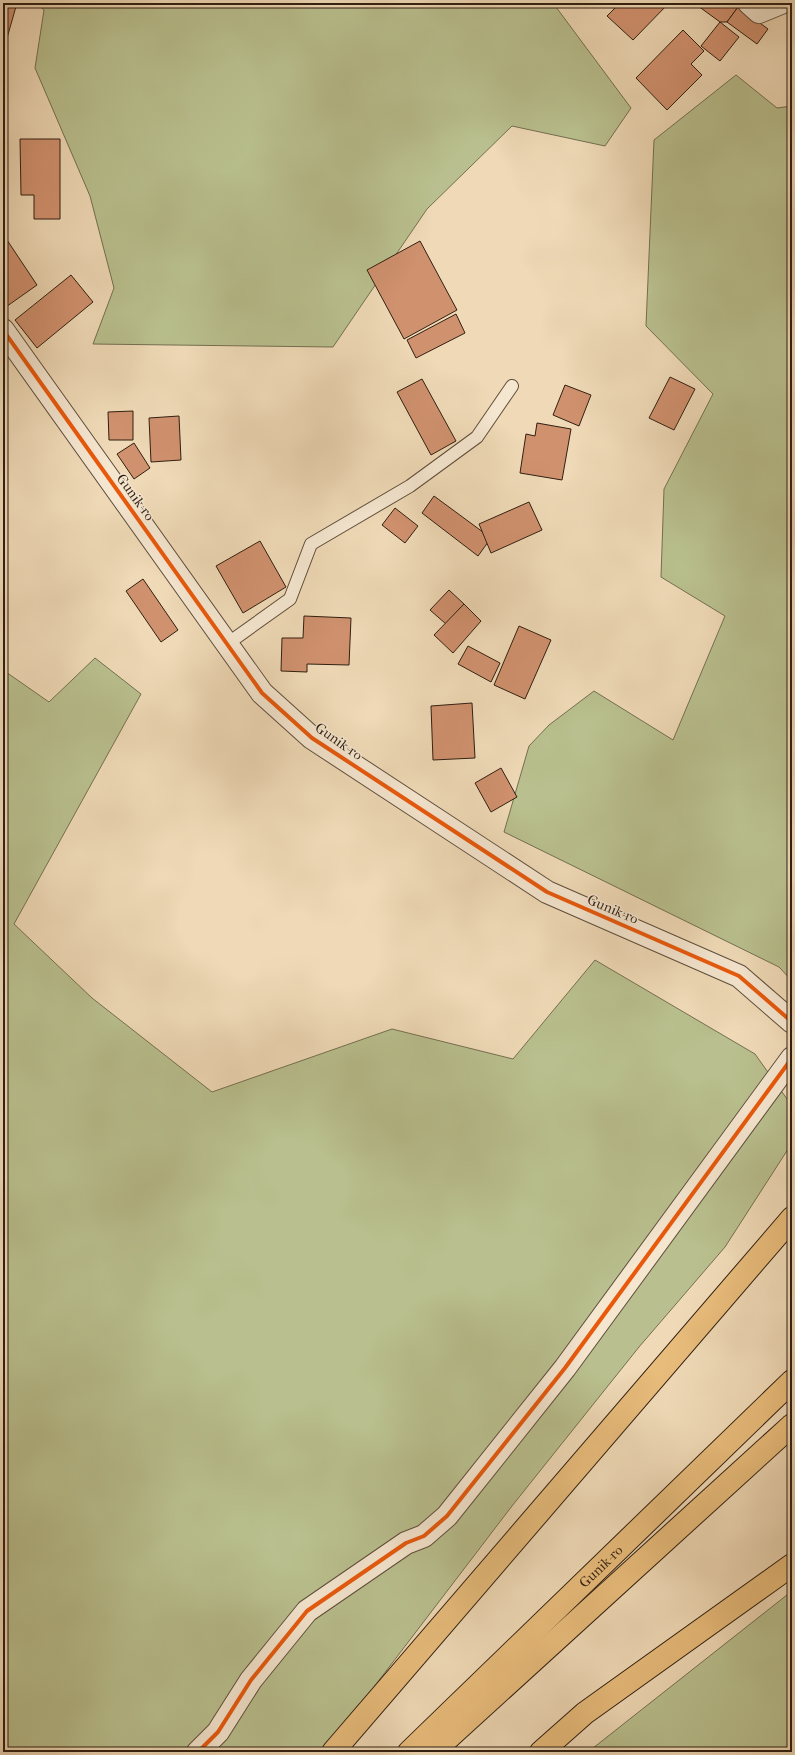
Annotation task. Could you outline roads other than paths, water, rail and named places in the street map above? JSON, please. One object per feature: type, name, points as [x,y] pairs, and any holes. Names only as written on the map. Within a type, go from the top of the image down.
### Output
[{"type":"highway","points":[[332,1752],[792,1218]]},
{"type":"highway","name":"Gunik-ro","points":[[409,1752],[792,1381]]},
{"type":"highway","name":"Gunik-ro","points":[[433,1752],[792,1425]]},
{"type":"highway","points":[[541,1752],[585,1713],[792,1565]]},
{"type":"street","points":[[749,3],[759,12],[782,3]]},
{"type":"street","name":"Gunik-ro","points":[[3,330],[262,693],[312,738],[547,892],[739,976],[792,1022]]},
{"type":"street","points":[[198,1752],[218,1732],[251,1680],[307,1611],[406,1544],[424,1536],[447,1516],[565,1368],[792,1058]]},
{"type":"lane","points":[[227,644],[290,599],[311,544],[410,486],[477,436],[512,386]]}]
